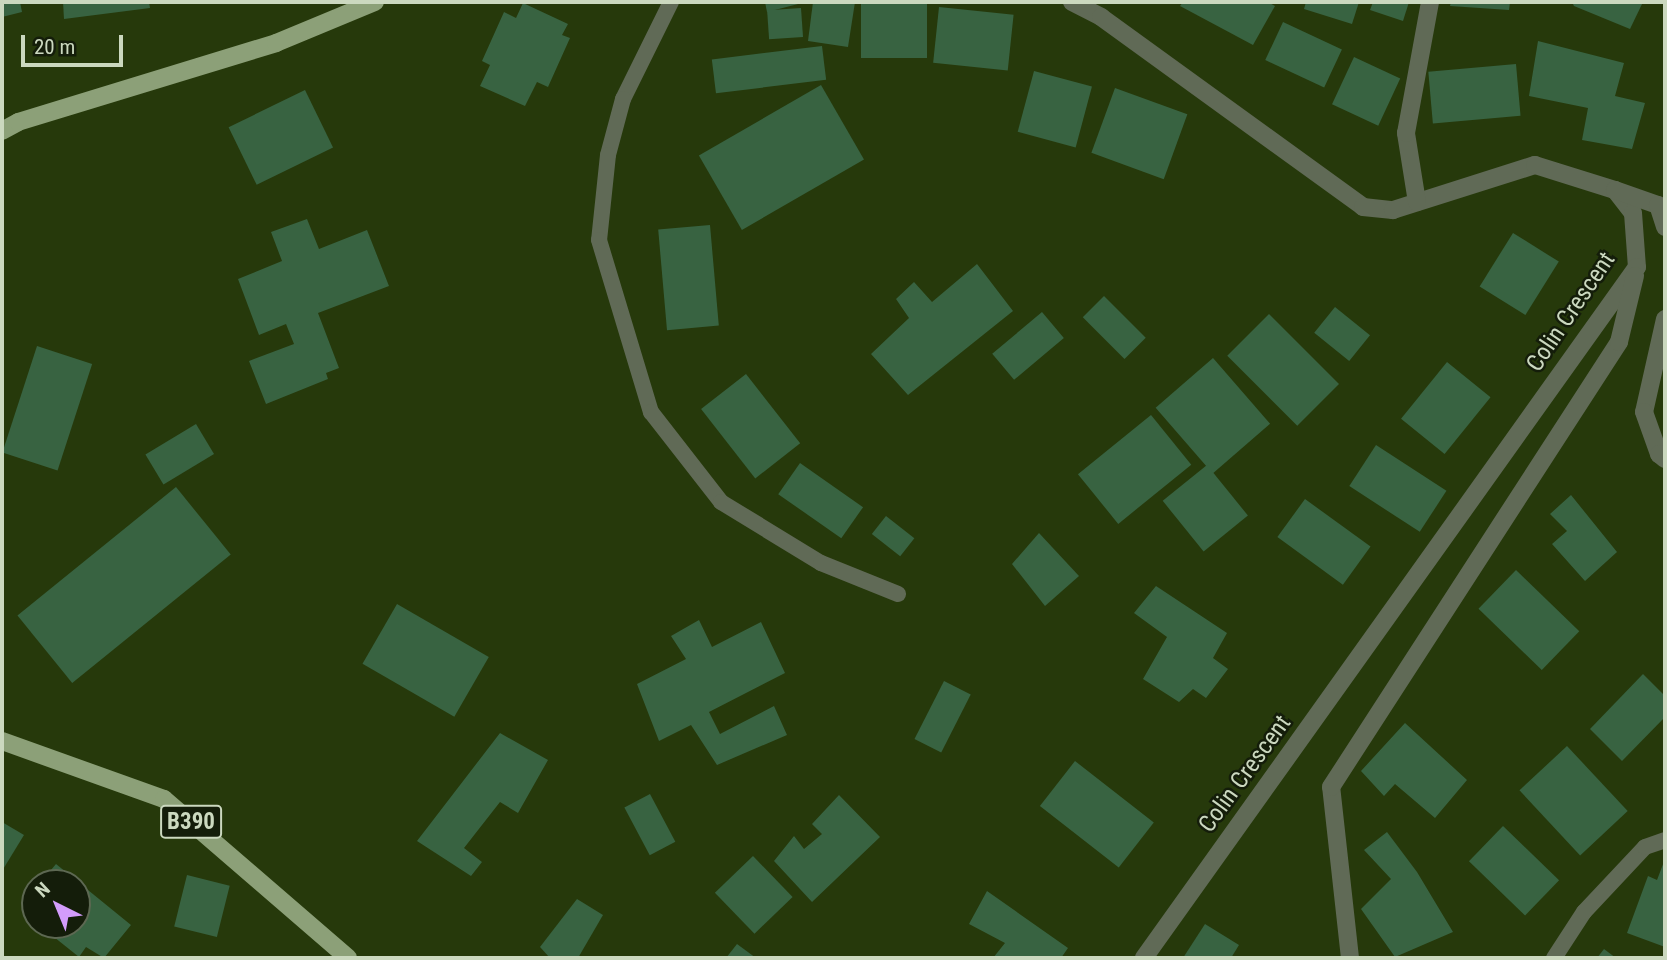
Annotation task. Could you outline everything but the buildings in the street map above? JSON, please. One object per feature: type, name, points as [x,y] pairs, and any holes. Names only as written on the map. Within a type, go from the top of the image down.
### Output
[{"type":"main road","points":[[2,131],[18,122],[276,43],[375,2]]},
{"type":"main road","name":"B390","points":[[2,741],[164,799],[348,958]]},
{"type":"street","points":[[1072,2],[1101,17],[1363,207],[1393,210],[1535,165],[1658,205],[1665,227]]},
{"type":"street","points":[[1418,202],[1406,133],[1430,2]]},
{"type":"street","name":"Colin Crescent","points":[[1144,958],[1637,267],[1633,213],[1615,190]]},
{"type":"street","points":[[1352,957],[1331,787],[1619,342],[1637,267]]},
{"type":"street","points":[[1665,319],[1644,412],[1659,454],[1665,459]]},
{"type":"lane","points":[[671,2],[623,99],[608,155],[599,240],[651,412],[721,502],[821,563],[898,594]]},
{"type":"lane","points":[[1554,958],[1584,912],[1645,847],[1665,840]]}]
